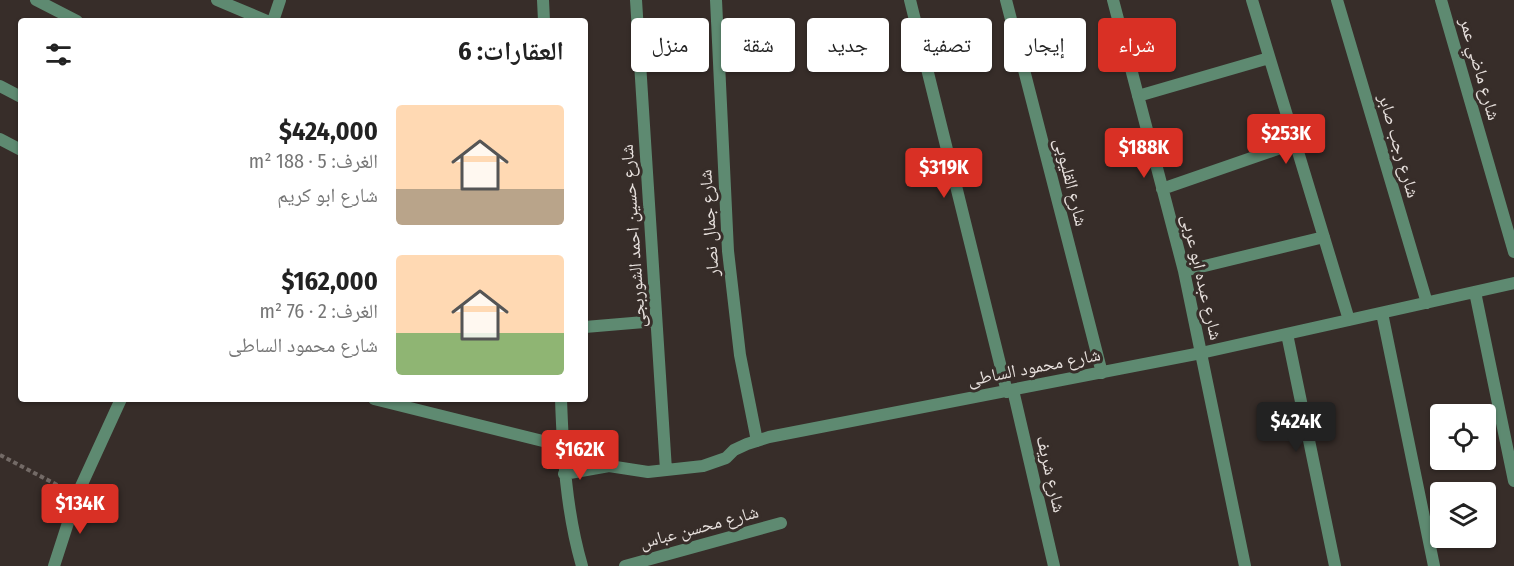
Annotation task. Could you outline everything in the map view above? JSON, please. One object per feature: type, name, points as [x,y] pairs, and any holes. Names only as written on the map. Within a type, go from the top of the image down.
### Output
[{"type":"street","points":[[36,0],[71,18]]},
{"type":"street","points":[[217,0],[260,18]]},
{"type":"street","points":[[274,18],[280,0]]},
{"type":"street","points":[[543,0],[544,18]]},
{"type":"street","name":"شارع حسين احمد الشوربجى","points":[[636,0],[666,470]]},
{"type":"street","name":"شارع جمال نصار","points":[[716,0],[728,252],[740,355],[757,441]]},
{"type":"street","name":"شارع شريف","points":[[910,0],[1054,566]]},
{"type":"street","name":"شارع القليوبى","points":[[1006,0],[1101,373]]},
{"type":"street","name":"شارع عبده ابو عربى","points":[[1113,0],[1184,271],[1245,566]]},
{"type":"street","points":[[1252,0],[1349,321]]},
{"type":"street","name":"شارع رجب صابر","points":[[1337,0],[1427,303]]},
{"type":"street","name":"شارع ماضي عمر","points":[[1441,0],[1514,252]]},
{"type":"street","points":[[1138,96],[1269,58]]},
{"type":"street","points":[[0,86],[18,95]]},
{"type":"street","points":[[0,139],[18,148]]},
{"type":"street","points":[[1162,189],[1295,143]]},
{"type":"street","points":[[1184,271],[1324,237]]},
{"type":"street","name":"شارع محمود الساطى","points":[[564,474],[609,466],[648,472],[714,464],[726,458],[734,450],[757,441],[912,408],[1201,353],[1514,283]]},
{"type":"street","points":[[1475,292],[1514,481]]},
{"type":"street","points":[[1382,313],[1434,566]]},
{"type":"street","points":[[588,327],[656,321]]},
{"type":"street","points":[[1287,334],[1335,566]]},
{"type":"street","points":[[54,566],[77,495],[120,402]]},
{"type":"street","points":[[386,402],[563,446]]},
{"type":"street","points":[[561,402],[564,474],[576,548],[582,566]]},
{"type":"street","name":"شارع محسن عباس","points":[[625,566],[781,523]]},
{"type":"path","points":[[0,455],[77,495]]}]
